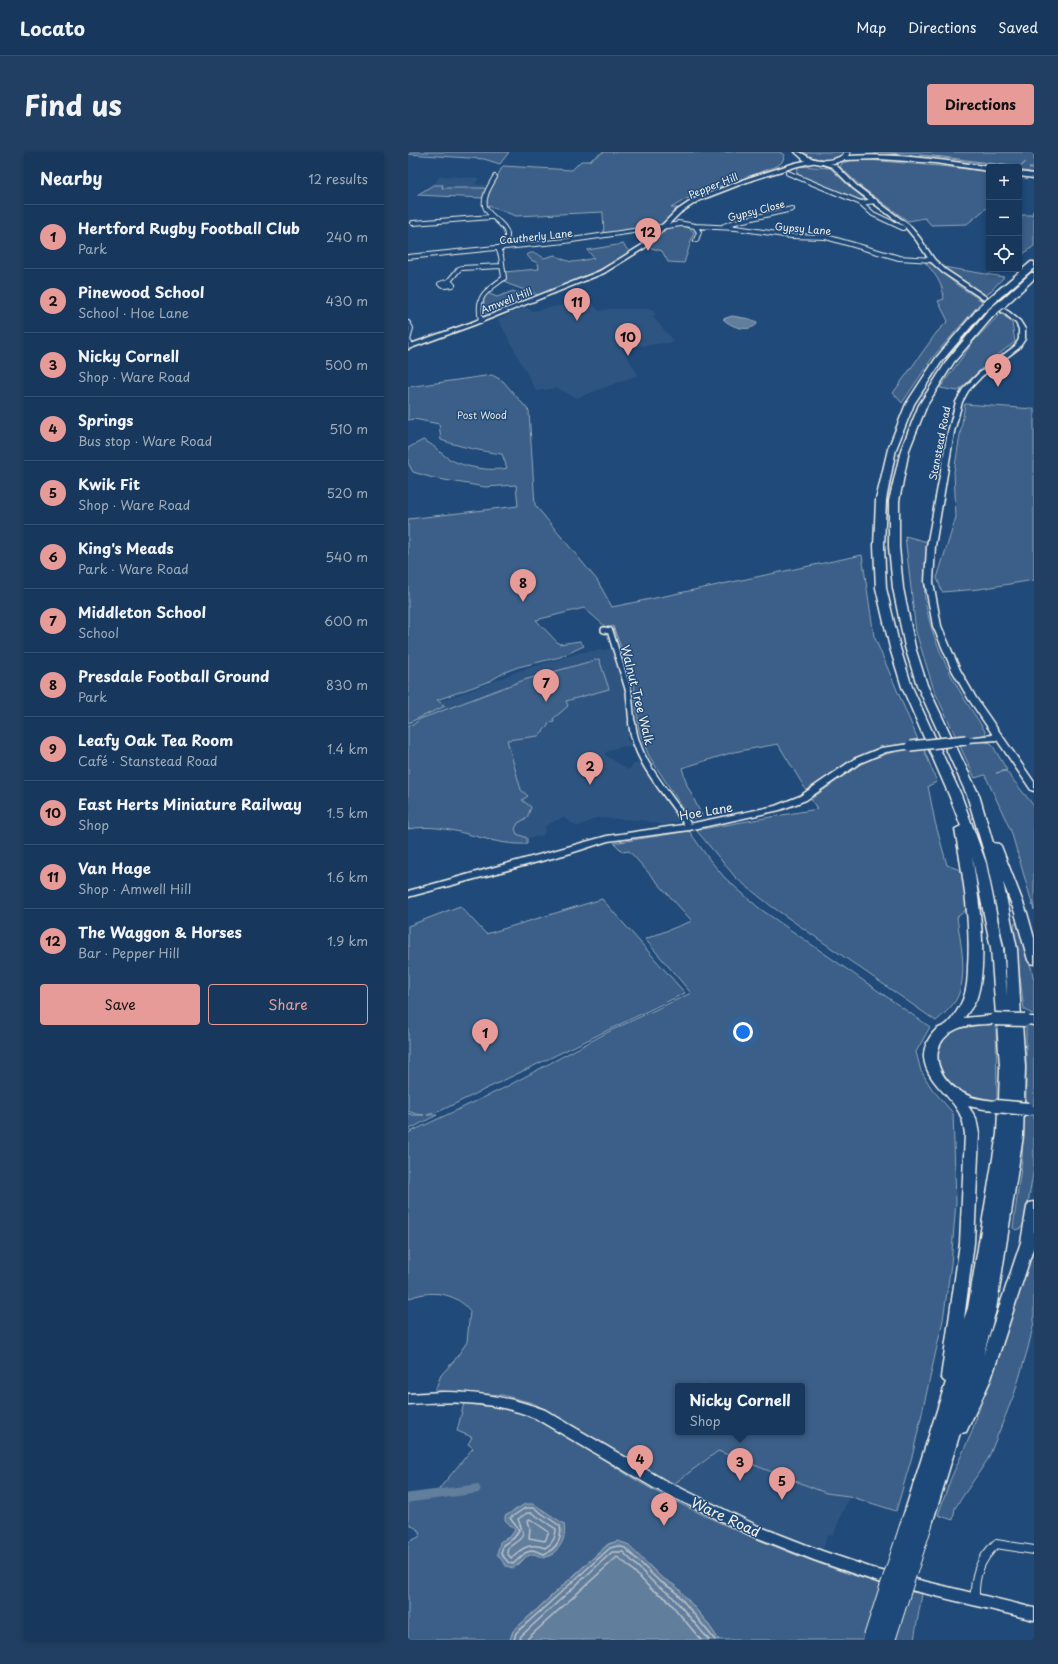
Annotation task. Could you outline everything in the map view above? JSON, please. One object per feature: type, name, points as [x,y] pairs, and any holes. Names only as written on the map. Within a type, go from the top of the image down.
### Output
[{"type":"highway","points":[[851,152],[986,166]]},
{"type":"highway","points":[[797,153],[818,162],[864,157],[910,160],[986,169]]},
{"type":"highway","points":[[1022,173],[1034,175]]},
{"type":"highway","points":[[1034,259],[994,298],[988,310],[951,361],[923,405],[905,450],[894,501],[894,547],[898,588],[910,647],[922,685],[973,795],[1012,886],[1034,960]]},
{"type":"highway","points":[[1017,277],[1034,264]]},
{"type":"highway","points":[[887,1640],[943,1419],[975,1308],[1004,1134],[1007,1066],[997,948],[980,863],[955,795],[907,687],[895,648],[881,588],[879,546],[881,500],[892,449],[910,404],[939,360],[988,310],[1002,304],[1032,277]]},
{"type":"highway","points":[[952,1026],[968,1004],[971,996],[975,949],[970,880],[955,795]]},
{"type":"highway","points":[[944,1460],[989,1310],[1016,1136],[1018,1067],[1011,949],[992,862],[973,795]]},
{"type":"highway","points":[[943,1419],[959,1303],[970,1200],[971,1126],[969,1118],[952,1093],[936,1077],[932,1070],[930,1056],[934,1042],[943,1032],[952,1026],[974,1020],[1030,1020]]},
{"type":"highway","points":[[952,1093],[970,1102],[1031,1109]]},
{"type":"highway","points":[[871,1640],[918,1519],[944,1460],[983,1379],[1028,1242],[1034,1207]]},
{"type":"main road","name":"Pepper Hill","points":[[609,268],[644,246],[666,223],[690,203],[798,161],[797,153]]},
{"type":"main road","name":"Stanstead Road","points":[[841,159],[847,180],[911,229],[932,260],[958,282],[1014,318],[1018,322],[1023,334],[1017,347],[980,375],[965,390],[958,402],[931,546],[929,582],[933,610],[942,641],[956,670],[972,698],[1034,788]]},
{"type":"main road","name":"Pepper Hill","points":[[750,179],[801,162],[818,162]]},
{"type":"main road","name":"Amwell Hill","points":[[410,346],[481,321],[581,281],[609,268]]},
{"type":"main road","name":"Hoe Lane","points":[[408,894],[607,839],[689,827],[764,812],[788,805],[813,792],[857,761],[884,750],[999,737]]},
{"type":"main road","name":"Ware Road","points":[[408,1399],[461,1396],[499,1400],[520,1406],[540,1414],[677,1494],[753,1530],[818,1556],[878,1576],[1034,1614]]},
{"type":"street","points":[[788,172],[861,203],[873,214],[903,228]]},
{"type":"street","points":[[481,321],[477,308],[479,298],[504,278],[501,266],[501,256],[506,234],[502,224],[491,217],[485,207],[485,197],[495,177]]},
{"type":"street","points":[[861,203],[874,201]]},
{"type":"street","name":"Gypsy Close","points":[[724,226],[735,222],[792,209]]},
{"type":"street","points":[[413,223],[491,217]]},
{"type":"street","name":"Gypsy Lane","points":[[666,223],[695,226],[724,226],[791,236],[826,237],[899,258],[932,260]]},
{"type":"street","name":"Cautherly Lane","points":[[408,257],[565,241],[666,223]]},
{"type":"street","points":[[695,226],[699,230],[696,240]]},
{"type":"street","points":[[449,281],[459,269],[462,268],[501,266]]},
{"type":"street","points":[[408,323],[411,328],[408,340],[410,346]]},
{"type":"street","name":"Walnut Tree Walk","points":[[604,630],[610,631],[613,638],[616,655],[630,697],[633,729],[637,746],[647,766],[677,806],[689,827]]},
{"type":"street","points":[[975,1600],[975,1573],[989,1549],[996,1544],[1034,1550]]},
{"type":"shaded area","points":[[440,176],[479,178],[475,184],[488,185],[484,188],[486,190],[483,198],[417,195],[435,183]]},
{"type":"shaded area","points":[[590,300],[599,311],[609,309],[651,309],[656,314],[652,316],[675,342],[622,348],[638,375],[577,398],[557,388],[536,391],[498,319],[526,307],[532,311]]},
{"type":"shaded area","points":[[613,649],[627,697],[632,735],[627,737],[627,740],[635,747],[626,746],[616,748],[604,754],[628,770],[634,764],[645,762],[682,818],[680,821],[664,825],[641,820],[596,818],[577,827],[563,817],[545,826],[545,832],[542,836],[527,838],[527,844],[518,845],[501,843],[448,829],[424,827],[408,829],[408,719],[431,704],[467,692],[516,672],[582,652]]},
{"type":"shaded area","points":[[718,1451],[826,1493],[849,1496],[833,1536],[828,1535],[823,1549],[771,1532],[732,1516],[671,1486]]},
{"type":"green space","points":[[408,152],[509,152],[500,164],[484,159],[408,154]]},
{"type":"green space","points":[[603,152],[779,152],[785,155],[782,162],[777,166],[686,199],[671,208],[678,208],[662,225],[604,234],[603,212],[516,216],[486,205],[489,191],[503,166],[572,170],[581,161],[589,161]]},
{"type":"green space","points":[[800,152],[845,152],[845,154],[834,159],[816,160],[805,156]]},
{"type":"green space","points":[[878,152],[1034,152],[1034,168],[1029,168],[1034,170],[1034,173],[1022,171],[1022,165],[1026,162],[1022,165],[1022,164],[997,164],[919,155],[990,164],[986,164],[986,166],[874,154],[912,155]]},
{"type":"green space","points":[[857,159],[986,172],[986,208],[967,224],[931,225],[925,218],[908,221],[864,189],[840,167],[842,163]]},
{"type":"green space","points":[[798,166],[830,168],[865,199],[860,200],[797,175]]},
{"type":"green space","points":[[433,185],[443,185],[442,188],[484,188],[486,190],[483,198],[417,195]]},
{"type":"green space","points":[[1034,211],[1034,246],[1022,255],[1022,215],[1032,215]]},
{"type":"green space","points":[[668,225],[685,226],[694,232],[684,263],[668,262],[662,251],[648,247]]},
{"type":"green space","points":[[623,244],[630,253],[595,272],[538,295],[508,284],[504,280],[504,272],[539,269],[538,263],[531,260],[527,255],[531,253],[544,258],[555,255],[574,262],[594,258],[587,250]]},
{"type":"green space","points":[[924,261],[932,264],[957,285],[982,301],[933,357],[902,403],[893,393],[937,332],[948,321],[938,301],[944,299],[940,283]]},
{"type":"green space","points":[[943,267],[1004,277],[986,296]]},
{"type":"green space","points":[[513,291],[530,298],[483,317],[484,298],[487,293],[497,297]]},
{"type":"green space","points":[[1001,313],[1012,323],[1015,342],[992,359],[958,391],[940,388],[973,342]]},
{"type":"green space","name":"Post Wood","points":[[492,375],[503,381],[529,411],[535,505],[597,580],[612,607],[862,555],[874,636],[919,742],[879,749],[860,756],[851,760],[816,786],[806,790],[778,744],[734,752],[682,768],[687,785],[702,816],[690,819],[649,756],[639,731],[634,682],[613,626],[607,628],[584,608],[536,620],[559,644],[580,641],[584,646],[560,657],[518,667],[505,672],[490,681],[437,700],[445,706],[408,723],[408,519],[518,506],[516,485],[485,487],[433,478],[413,472],[408,463],[408,448],[423,440],[451,460],[467,466],[484,469],[507,468],[502,454],[486,452],[441,440],[439,424],[414,419],[408,420],[408,387]]},
{"type":"green space","points":[[965,404],[1034,409],[1034,580],[979,589],[942,592],[937,578],[956,517],[954,472]]},
{"type":"green space","points":[[905,536],[928,542],[924,593],[930,622],[937,644],[947,666],[960,692],[986,733],[984,735],[957,739],[934,690],[916,632]]},
{"type":"green space","points":[[599,659],[609,689],[566,701],[568,706],[553,719],[554,722],[548,723],[548,726],[538,736],[507,740],[521,790],[528,796],[522,800],[531,807],[527,818],[518,823],[515,829],[517,834],[527,838],[527,844],[512,844],[439,828],[424,827],[408,829],[408,726],[413,725],[420,719],[524,680]]},
{"type":"green space","points":[[980,741],[991,743],[1007,770],[996,773],[1006,771],[1034,806],[1034,910],[1011,831],[985,775],[975,778],[959,744]]},
{"type":"green space","points":[[923,747],[937,782],[928,786],[935,822],[947,865],[960,870],[963,877],[966,908],[965,911],[957,917],[963,970],[960,991],[952,1006],[936,1021],[771,906],[736,878],[696,830],[817,809],[811,799],[866,760],[901,750]]},
{"type":"green space","points":[[689,831],[725,878],[759,908],[930,1027],[916,1052],[921,1071],[932,1089],[953,1113],[956,1202],[951,1264],[943,1320],[913,1453],[896,1511],[849,1496],[826,1493],[718,1451],[671,1486],[608,1446],[533,1403],[502,1395],[460,1392],[434,1393],[441,1375],[454,1361],[467,1342],[470,1311],[457,1300],[450,1296],[441,1294],[424,1294],[408,1299],[408,1133],[502,1089],[610,1031],[691,993],[645,939],[692,921],[629,851],[623,852],[614,843]]},
{"type":"green space","points":[[602,899],[685,993],[440,1111],[427,1115],[437,1115],[408,1130],[408,1113],[413,1115],[424,1115],[408,1111],[408,926],[460,906],[486,934]]},
{"type":"green space","points":[[1015,923],[1018,923],[1024,938],[1034,980],[1034,1013],[1032,1014],[1024,1009],[1014,928]]},
{"type":"green space","points":[[996,1023],[997,1100],[974,1096],[954,1086],[945,1078],[937,1061],[941,1044],[947,1036],[955,1030],[973,1024]]},
{"type":"green space","points":[[1026,1024],[1034,1024],[1034,1106],[1028,1105],[1026,1102]]},
{"type":"green space","points":[[1027,1115],[1034,1115],[1034,1168],[1025,1221],[1021,1228],[1016,1230],[1013,1228],[1022,1160],[1024,1117]]},
{"type":"green space","points":[[1034,1233],[1034,1322],[1028,1348],[1015,1392],[988,1459],[955,1508],[953,1520],[938,1515],[951,1478],[971,1434],[1005,1332]]},
{"type":"green space","points":[[464,1403],[498,1406],[524,1414],[564,1434],[659,1493],[713,1520],[768,1544],[824,1565],[886,1585],[922,1594],[914,1640],[719,1640],[706,1621],[677,1587],[661,1577],[649,1565],[618,1541],[608,1544],[513,1631],[510,1640],[408,1640],[408,1542],[419,1537],[421,1532],[408,1523],[408,1500],[440,1497],[439,1489],[473,1448],[468,1444],[472,1437],[457,1431]],"holes":[[[505,1520],[553,1554],[544,1558],[535,1553],[527,1556],[518,1565],[500,1542],[511,1536],[515,1530]]]},
{"type":"water","points":[[732,316],[750,319],[757,322],[757,324],[754,327],[740,328],[726,322],[723,319]]},
{"type":"water","points":[[525,1504],[534,1504],[564,1524],[565,1530],[561,1545],[554,1552],[544,1558],[534,1554],[527,1556],[513,1568],[506,1566],[497,1554],[500,1542],[511,1536],[515,1530],[505,1520],[505,1516]]},
{"type":"water","points":[[618,1541],[627,1544],[661,1577],[677,1587],[706,1621],[719,1640],[510,1640],[513,1631],[609,1544]]},
{"type":"waterway","points":[[408,1498],[476,1489]]},
{"type":"place","name":"The Waggon & Horses","points":[[648,251]]},
{"type":"place","name":"Van Hage","points":[[577,321]]},
{"type":"place","name":"East Herts Miniature Railway","points":[[628,356]]},
{"type":"place","name":"Leafy Oak Tea Room","points":[[998,387]]},
{"type":"place","name":"Presdale Football Ground","points":[[523,602]]},
{"type":"place","name":"Middleton School","points":[[546,702]]},
{"type":"place","name":"Pinewood School","points":[[590,785]]},
{"type":"place","name":"Hertford Rugby Football Club","points":[[485,1052]]},
{"type":"place","name":"Springs","points":[[640,1478]]},
{"type":"place","name":"Nicky Cornell","points":[[740,1481]]},
{"type":"place","name":"Kwik Fit","points":[[782,1500]]},
{"type":"place","name":"King's Meads","points":[[664,1526]]}]
